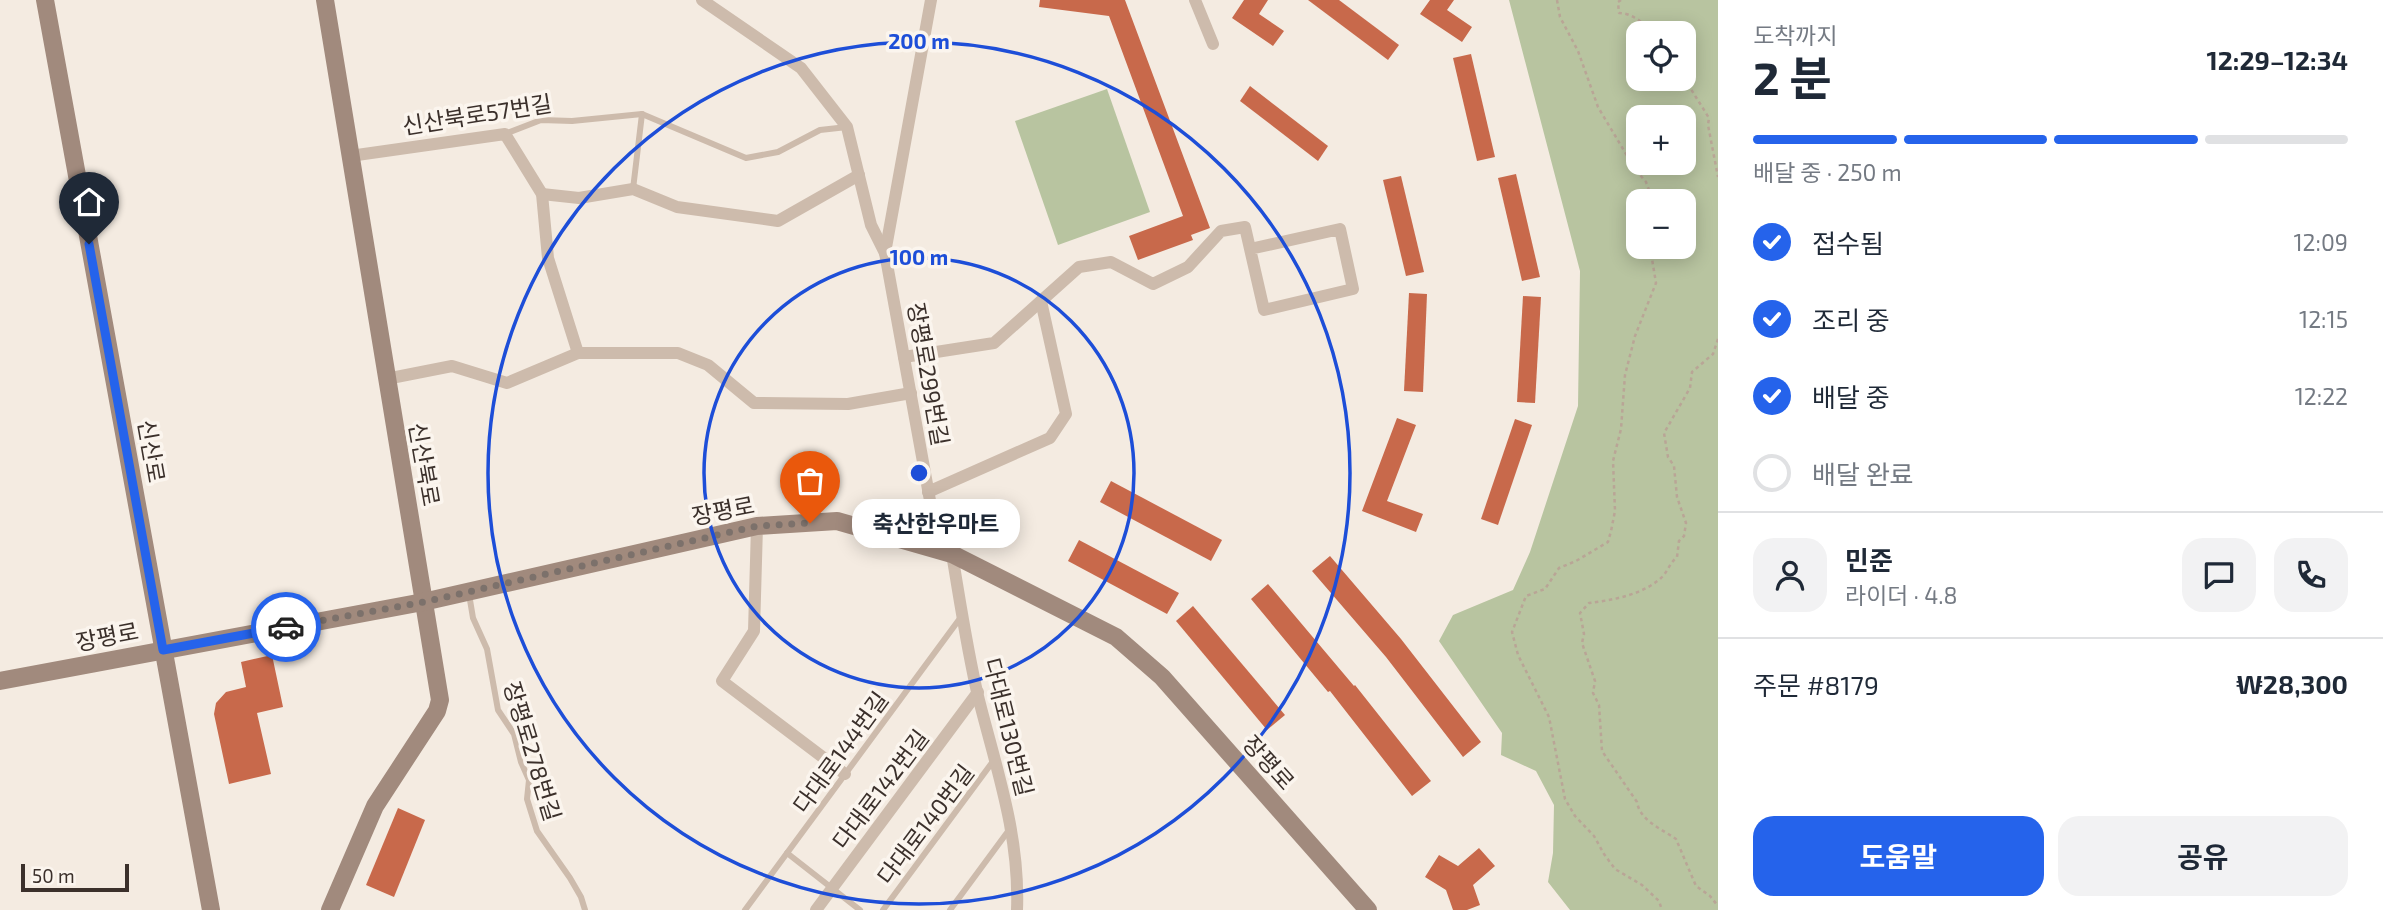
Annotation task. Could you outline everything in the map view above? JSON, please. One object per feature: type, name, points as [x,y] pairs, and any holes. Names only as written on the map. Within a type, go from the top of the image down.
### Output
[{"type":"street","name":"신산로","points":[[45,0],[211,910]]},
{"type":"street","name":"신산북로","points":[[325,0],[440,700],[437,711],[375,806],[330,910]]},
{"type":"street","points":[[702,0],[801,68],[847,127]]},
{"type":"street","points":[[886,253],[931,0]]},
{"type":"street","points":[[1195,0],[1213,44]]},
{"type":"street","name":"장평로299번길","points":[[847,127],[871,225],[886,253],[928,492],[945,552]]},
{"type":"street","name":"신산북로57번길","points":[[351,156],[505,134]]},
{"type":"street","points":[[505,134],[542,194],[548,258],[578,352]]},
{"type":"street","points":[[542,194],[579,198],[633,189],[677,207],[778,221],[859,175]]},
{"type":"street","points":[[904,357],[995,342],[1079,267],[1111,262],[1153,284],[1188,267],[1221,231],[1245,227],[1250,249],[1264,310],[1353,289],[1340,229],[1250,249]]},
{"type":"street","points":[[928,492],[1050,438],[1066,414],[1041,300]]},
{"type":"street","points":[[386,379],[452,366],[507,383],[578,352],[678,353],[708,365],[754,403],[848,404],[911,393]]},
{"type":"street","name":"장평로","points":[[0,681],[424,602],[757,526],[837,521],[945,552],[1116,637],[1162,677],[1368,910]]},
{"type":"street","points":[[757,526],[754,631],[722,681],[845,774]]},
{"type":"street","name":"다대로130번길","points":[[945,552],[1012,825],[1018,869],[1016,909]]},
{"type":"street","name":"다대로142번길","points":[[816,910],[978,692]]},
{"type":"lane","name":"신산북로57번길","points":[[505,134],[541,120],[572,121],[642,114],[746,158],[778,152],[820,130],[847,127]]},
{"type":"lane","points":[[633,189],[642,114]]},
{"type":"lane","name":"장평로278번길","points":[[468,592],[473,618],[487,649],[498,710],[514,733],[528,780],[527,799],[537,831],[570,878],[585,910]]},
{"type":"lane","name":"다대로144번길","points":[[745,910],[962,615]]},
{"type":"lane","name":"다대로140번길","points":[[883,910],[995,760]]},
{"type":"lane","points":[[950,910],[1012,825]]},
{"type":"lane","points":[[787,853],[860,910]]},
{"type":"path","points":[[1558,0],[1560,17],[1578,51],[1598,107],[1649,189]]},
{"type":"path","points":[[1621,0],[1618,2],[1619,13],[1624,12],[1640,21]]},
{"type":"path","points":[[1692,91],[1710,118],[1708,125],[1718,177]]},
{"type":"path","points":[[1652,259],[1656,283],[1635,336],[1625,376],[1621,429],[1613,461],[1615,511],[1608,542],[1559,568],[1545,589],[1526,596],[1512,632],[1518,655],[1549,717],[1566,799],[1575,816],[1594,836],[1615,869],[1642,886],[1659,901],[1662,910]]},
{"type":"path","points":[[1718,340],[1713,354],[1692,372],[1690,388],[1664,433],[1668,457],[1674,466],[1677,497],[1686,523],[1685,536],[1678,541],[1677,557],[1668,565],[1664,577],[1648,587],[1617,600],[1589,604],[1580,613],[1584,634],[1582,643],[1595,681],[1593,693],[1599,705],[1602,751],[1637,802],[1638,809],[1659,830],[1676,839],[1696,886],[1718,906]]},
{"type":"green space","points":[[1509,0],[1718,0],[1718,910],[1570,910],[1548,882],[1553,853],[1554,805],[1536,771],[1501,755],[1502,733],[1439,641],[1453,615],[1513,590],[1530,552],[1578,406],[1580,271]]},
{"type":"green space","points":[[1107,89],[1150,212],[1058,245],[1015,121]]},
{"type":"building","points":[[1040,0],[1125,0],[1210,228],[1191,235],[1193,240],[1138,260],[1129,236],[1183,216],[1109,16],[1039,7]]},
{"type":"building","points":[[1244,0],[1268,0],[1259,14],[1284,31],[1273,46],[1232,18]]},
{"type":"building","points":[[1308,0],[1339,0],[1399,45],[1388,60]]},
{"type":"building","points":[[1430,0],[1454,0],[1447,10],[1472,27],[1462,42],[1420,14]]},
{"type":"building","points":[[1471,54],[1495,157],[1477,161],[1453,58]]},
{"type":"building","points":[[1250,86],[1328,146],[1318,161],[1240,101]]},
{"type":"building","points":[[1516,174],[1540,277],[1522,281],[1498,178]]},
{"type":"building","points":[[1401,176],[1424,272],[1406,276],[1383,180]]},
{"type":"building","points":[[1409,293],[1427,294],[1423,392],[1404,391]]},
{"type":"building","points":[[1523,296],[1541,297],[1535,403],[1517,402]]},
{"type":"building","points":[[1397,418],[1416,425],[1387,501],[1423,514],[1416,532],[1362,511]]},
{"type":"building","points":[[1515,419],[1532,425],[1498,525],[1481,519]]},
{"type":"building","points":[[1111,481],[1222,540],[1211,561],[1100,502]]},
{"type":"building","points":[[1079,540],[1179,593],[1167,614],[1068,561]]},
{"type":"building","points":[[1330,556],[1401,639],[1481,742],[1463,757],[1386,657],[1312,571]]},
{"type":"building","points":[[1268,584],[1355,685],[1431,781],[1412,796],[1330,691],[1328,692],[1251,599]]},
{"type":"building","points":[[1193,606],[1285,715],[1267,730],[1176,621]]},
{"type":"building","points":[[272,655],[283,707],[257,713],[271,774],[229,784],[214,714],[216,703],[226,692],[246,687],[241,662]]},
{"type":"building","points":[[398,808],[425,820],[394,897],[366,885]]},
{"type":"building","points":[[1479,848],[1495,866],[1473,885],[1480,905],[1467,910],[1453,910],[1446,890],[1425,877],[1439,855],[1458,866]]},
{"type":"way so far","points":[[286,627],[424,602],[757,526],[810,523]]},
{"type":"place","name":"축산한우마트","points":[[810,523]]},
{"type":"route","points":[[89,244],[163,650],[286,627]]}]
